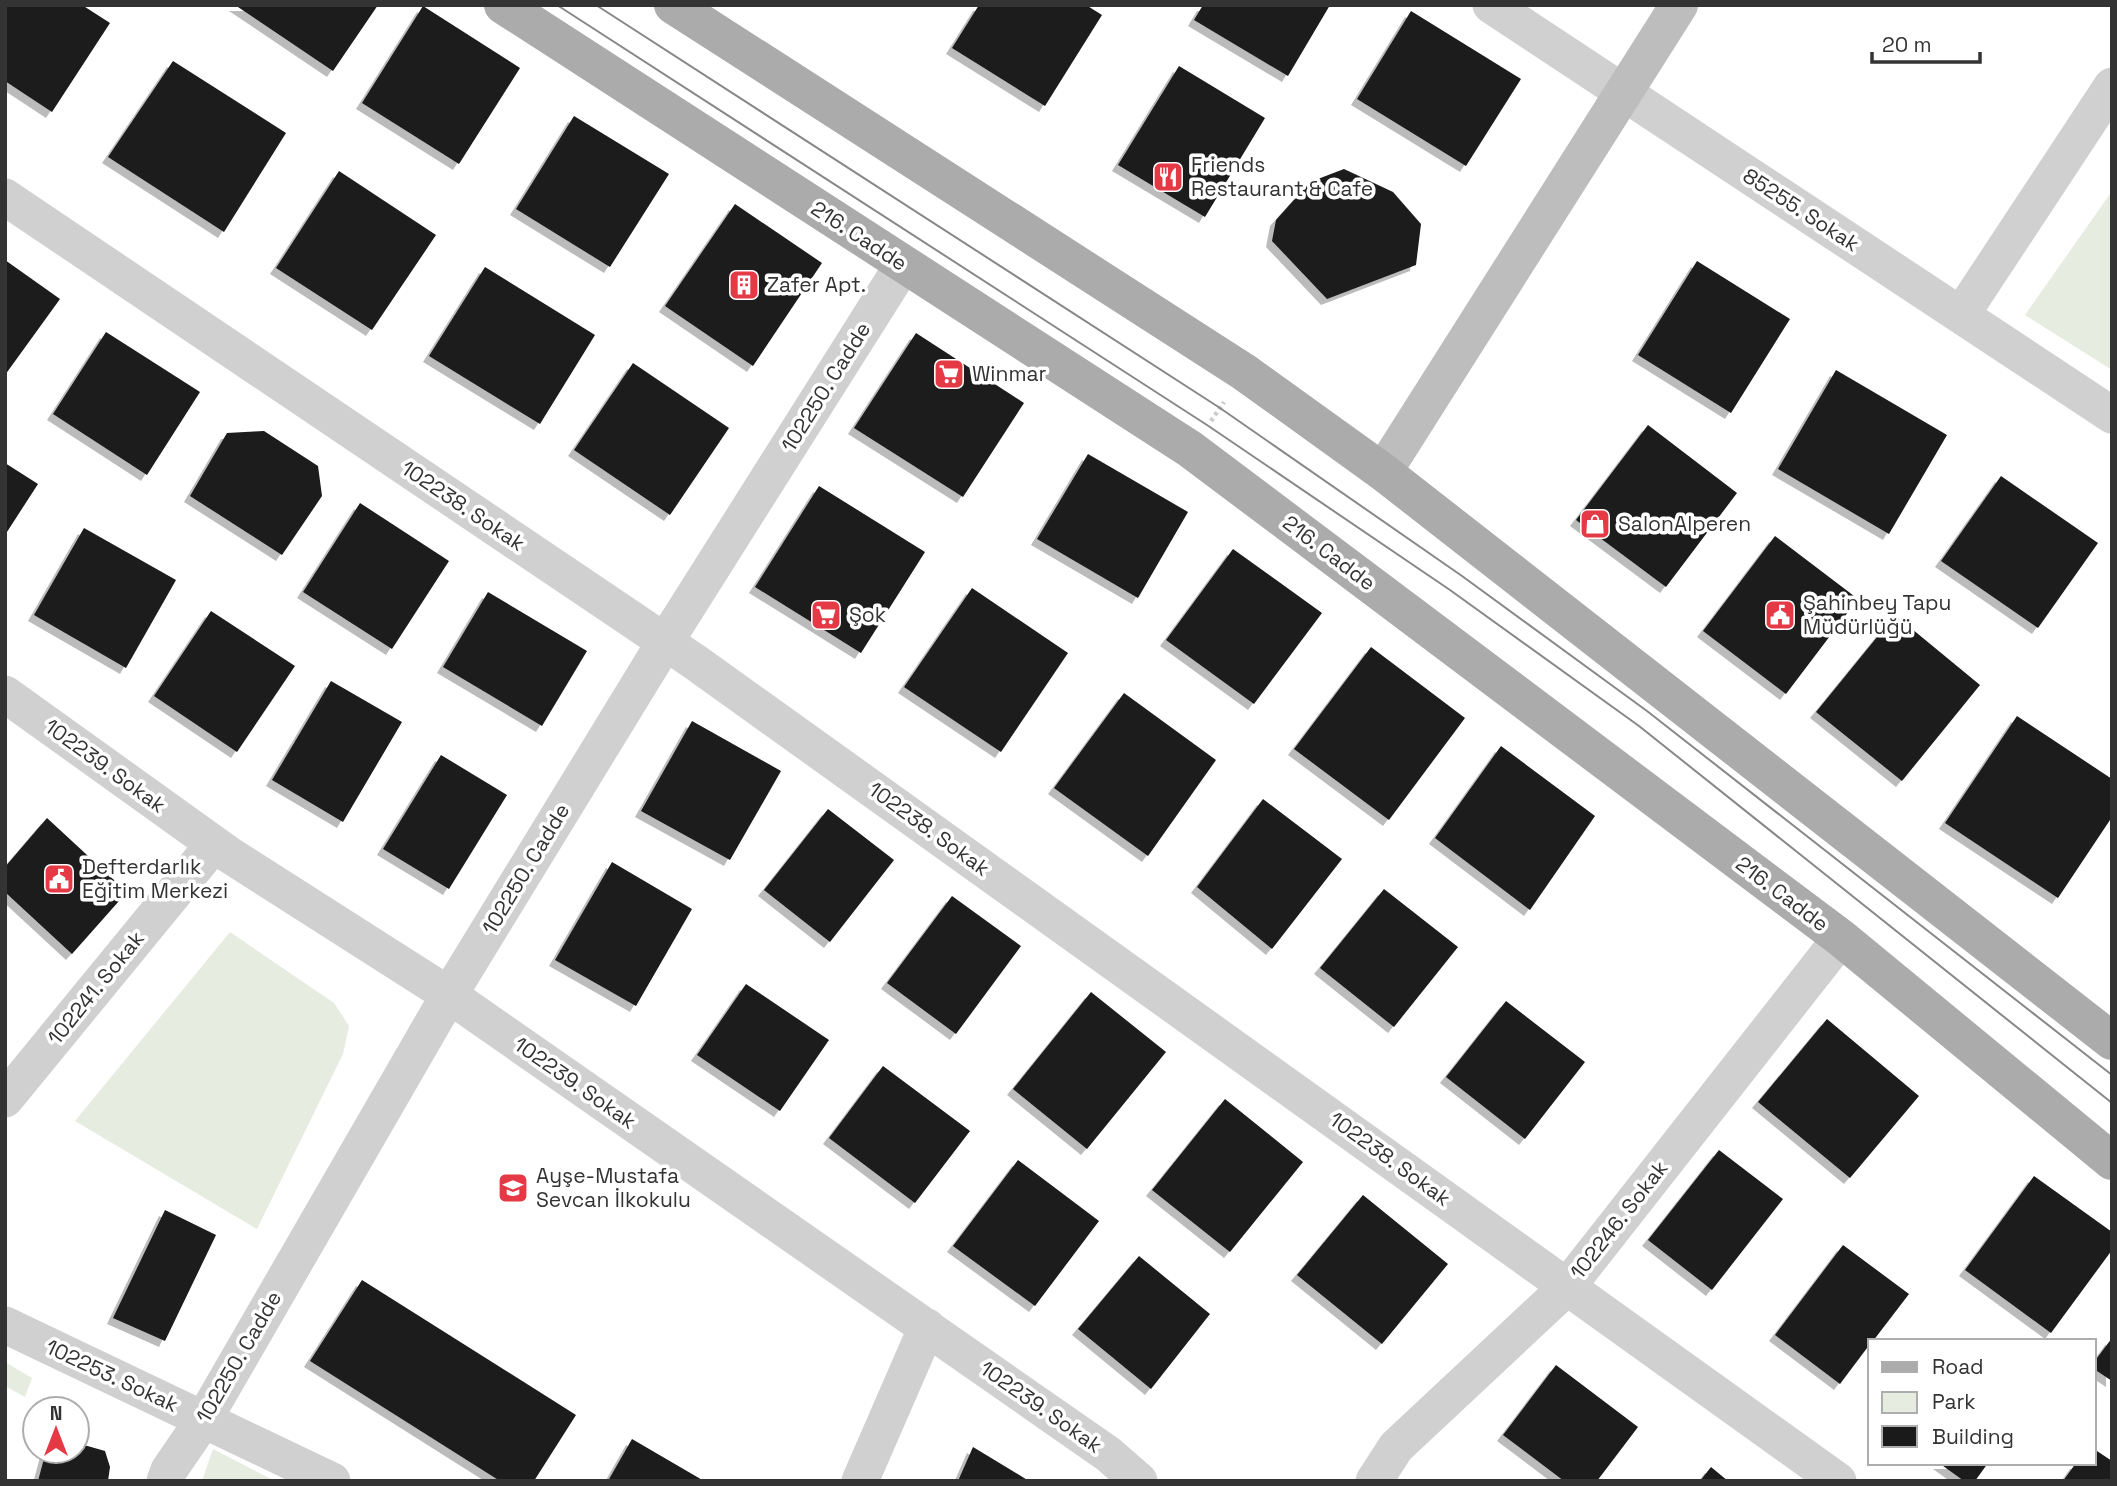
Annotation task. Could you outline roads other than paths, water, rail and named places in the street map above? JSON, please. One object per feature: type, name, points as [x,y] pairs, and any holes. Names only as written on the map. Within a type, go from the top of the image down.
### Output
[{"type":"main road","name":"216. Cadde","points":[[503,5],[1190,449],[1841,938],[2112,1161]]},
{"type":"main road","points":[[673,5],[1244,372],[1383,472],[2112,1041]]},
{"type":"street","name":"85255. Sokak","points":[[1491,5],[2112,415]]},
{"type":"street","points":[[1383,472],[1679,5]]},
{"type":"street","points":[[1961,315],[2112,86]]},
{"type":"street","name":"102238. Sokak","points":[[5,197],[665,642],[1838,1481]]},
{"type":"street","name":"102250. Cadde","points":[[165,1481],[169,1470],[204,1419],[449,995],[665,642],[903,265]]},
{"type":"street","name":"102239. Sokak","points":[[5,694],[214,844],[449,995],[1108,1454],[1139,1481]]},
{"type":"street","name":"102241. Sokak","points":[[5,1099],[214,844]]},
{"type":"street","name":"102246. Sokak","points":[[1374,1481],[1396,1447],[1567,1287],[1841,938]]},
{"type":"street","name":"102253. Sokak","points":[[5,1325],[332,1481]]},
{"type":"street","points":[[860,1481],[927,1327]]},
{"type":"tram line","points":[[557,5],[1207,425],[1450,590],[1639,726],[2112,1103]]},
{"type":"tram line","points":[[596,5],[1220,408],[1462,576],[1647,711],[2112,1075]]},
{"type":"place","name":"Friends Restaurant & Cafe","points":[[1168,177]]},
{"type":"place","name":"Zafer Apt.","points":[[744,285]]},
{"type":"place","name":"Winmar","points":[[949,374]]},
{"type":"place","name":"SalonAlperen","points":[[1595,524]]},
{"type":"place","name":"Şok","points":[[826,615]]},
{"type":"place","name":"Şahinbey Tapu Müdürlüğü","points":[[1780,615]]},
{"type":"place","name":"Defterdarlık Eğitim Merkezi","points":[[59,879]]},
{"type":"place","name":"Ayşe-Mustafa Sevcan İlkokulu","points":[[513,1188]]}]
